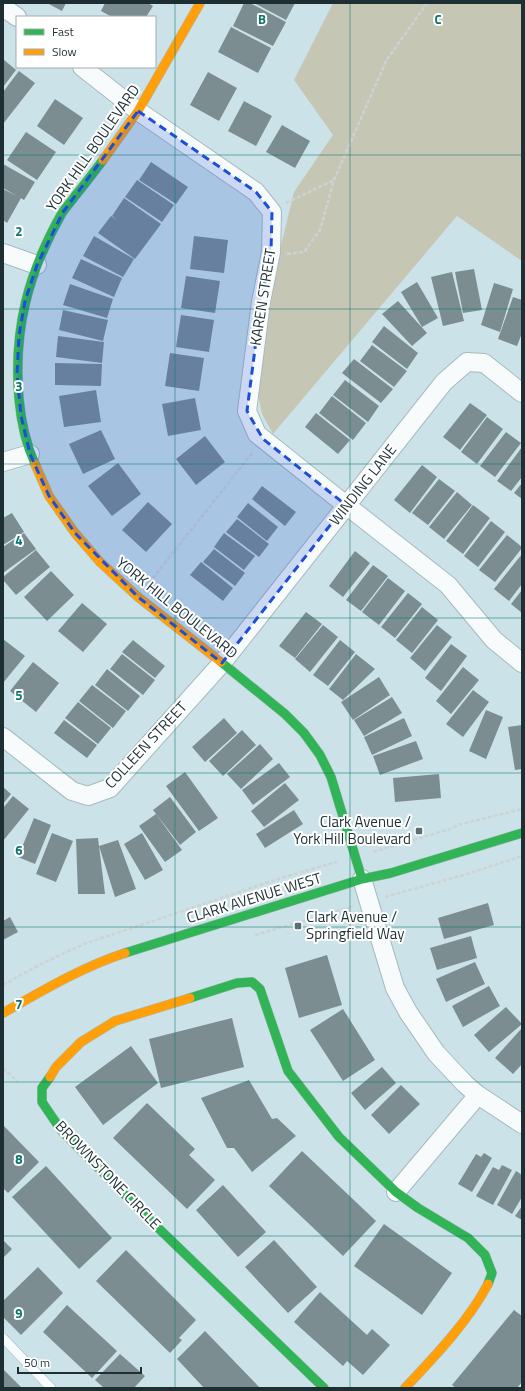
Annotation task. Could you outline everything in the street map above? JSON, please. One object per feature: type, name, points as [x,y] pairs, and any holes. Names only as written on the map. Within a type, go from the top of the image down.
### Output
[{"type":"street","name":"YORK HILL BOULEVARD","points":[[200,3],[138,111],[108,154],[63,212],[37,265],[25,301],[19,335],[17,374],[21,416],[30,454],[49,496],[74,533],[100,562],[138,597],[222,662],[285,714],[304,733],[320,755],[332,777],[362,880]]},
{"type":"street","points":[[3,7],[16,16]]},
{"type":"street","points":[[83,68],[138,111],[256,192],[272,212]]},
{"type":"street","name":"KAREN STREET","points":[[272,212],[272,252],[261,302],[247,411],[257,434],[346,506],[448,585],[494,640],[522,663]]},
{"type":"street","points":[[3,253],[37,265]]},
{"type":"street","name":"WINDING LANE","points":[[222,662],[444,382],[467,362],[484,363],[522,393]]},
{"type":"street","points":[[3,462],[30,454]]},
{"type":"street","name":"COLLEEN STREET","points":[[3,737],[72,791],[88,796],[110,788],[222,662]]},
{"type":"street","name":"CLARK AVENUE WEST","points":[[3,1013],[61,980],[114,956],[522,833]]},
{"type":"street","points":[[362,880],[395,988],[408,1012],[436,1053],[465,1084],[478,1095],[522,1124]]},
{"type":"street","name":"BROWNSTONE CIRCLE","points":[[324,1388],[152,1222],[62,1130],[42,1102],[42,1088],[56,1067],[81,1042],[115,1021],[237,982],[252,982],[260,990],[288,1071],[339,1137],[396,1192],[418,1208],[468,1238],[486,1255],[492,1273],[479,1301],[434,1358],[405,1388]]},
{"type":"street","points":[[396,1192],[478,1095]]},
{"type":"lane","points":[[3,1338],[51,1388]]},
{"type":"path","points":[[272,252],[286,255],[304,252],[320,230],[334,180],[386,62],[428,3]]},
{"type":"path","points":[[272,212],[334,180]]},
{"type":"path","points":[[138,597],[263,439]]},
{"type":"path","points":[[384,849],[450,829],[458,825],[522,809]]},
{"type":"path","points":[[397,894],[467,874],[522,856]]},
{"type":"path","name":"CLARK AVENUE WEST","points":[[3,985],[55,957],[90,942],[284,877],[330,864]]},
{"type":"path","points":[[252,935],[342,909]]},
{"type":"path","points":[[3,1068],[17,1081]]},
{"type":"highlighted area","points":[[138,111],[256,192],[272,212],[271,252],[261,302],[247,411],[263,439],[346,505],[222,663],[138,597],[75,533],[49,496],[30,454],[21,416],[17,374],[19,335],[25,301],[37,265],[63,212]]},
{"type":"green space","points":[[333,3],[522,3],[522,261],[457,216],[273,434],[262,414],[258,394],[276,266],[294,192],[333,135],[294,80]]},
{"type":"building","points":[[47,3],[66,3],[62,11]]},
{"type":"building","points":[[105,3],[148,3],[153,6],[147,16],[110,16],[101,11]]},
{"type":"building","points":[[244,3],[250,3],[286,22],[273,46],[233,26]]},
{"type":"building","points":[[254,3],[295,3],[286,20]]},
{"type":"building","points":[[231,27],[271,48],[258,73],[218,52]]},
{"type":"building","points":[[3,59],[16,70],[3,87]]},
{"type":"building","points":[[19,71],[35,83],[3,124],[3,92]]},
{"type":"building","points":[[208,72],[237,88],[219,121],[190,105]]},
{"type":"building","points":[[55,99],[83,118],[64,145],[37,126]]},
{"type":"building","points":[[244,101],[272,116],[256,146],[228,131]]},
{"type":"building","points":[[282,125],[310,141],[295,168],[266,152]]},
{"type":"building","points":[[26,132],[56,152],[37,180],[7,160]]},
{"type":"building","points":[[151,162],[188,187],[176,204],[139,180]]},
{"type":"building","points":[[3,164],[35,182],[24,200],[3,188]]},
{"type":"building","points":[[137,180],[174,205],[162,222],[125,197]]},
{"type":"building","points":[[3,189],[21,198],[7,223],[3,220]]},
{"type":"building","points":[[124,198],[161,224],[135,259],[98,233],[111,216],[117,220],[112,216]]},
{"type":"building","points":[[94,236],[134,259],[123,277],[83,256]]},
{"type":"building","points":[[194,236],[228,240],[224,273],[190,269]]},
{"type":"building","points":[[81,259],[122,278],[114,297],[72,278]]},
{"type":"building","points":[[474,269],[482,310],[463,313],[455,272]]},
{"type":"building","points":[[452,272],[464,321],[443,326],[431,277]]},
{"type":"building","points":[[186,276],[220,281],[215,313],[181,308]]},
{"type":"building","points":[[417,282],[438,318],[422,327],[401,292]]},
{"type":"building","points":[[494,283],[513,289],[500,332],[481,325]]},
{"type":"building","points":[[70,284],[113,299],[107,318],[63,305]]},
{"type":"building","points":[[513,297],[522,300],[522,333],[517,346],[498,339]]},
{"type":"building","points":[[398,301],[427,333],[412,346],[382,314]]},
{"type":"building","points":[[63,310],[108,320],[103,341],[59,330]]},
{"type":"building","points":[[181,315],[214,320],[209,352],[176,347]]},
{"type":"building","points":[[384,326],[418,353],[407,369],[372,342]]},
{"type":"building","points":[[58,336],[104,342],[102,363],[56,357]]},
{"type":"building","points":[[372,345],[407,371],[394,387],[360,361]]},
{"type":"building","points":[[170,353],[204,358],[199,391],[165,386]]},
{"type":"building","points":[[354,359],[393,389],[381,403],[342,373]]},
{"type":"building","points":[[55,363],[102,364],[101,386],[55,385]]},
{"type":"building","points":[[345,380],[379,406],[368,422],[333,395]]},
{"type":"building","points":[[96,390],[101,422],[64,427],[59,396]]},
{"type":"building","points":[[332,396],[366,423],[353,440],[319,413]]},
{"type":"building","points":[[195,398],[201,430],[168,436],[162,404]]},
{"type":"building","points":[[470,403],[487,415],[460,450],[443,437]]},
{"type":"building","points":[[316,413],[350,440],[338,454],[305,427]]},
{"type":"building","points":[[487,417],[503,429],[477,464],[461,452]]},
{"type":"building","points":[[101,430],[115,459],[83,474],[69,444]]},
{"type":"building","points":[[506,432],[521,443],[495,477],[480,466]]},
{"type":"building","points":[[205,436],[225,462],[196,485],[176,459]]},
{"type":"building","points":[[522,447],[522,477],[511,491],[497,481]]},
{"type":"building","points":[[118,463],[141,494],[112,516],[88,486]]},
{"type":"building","points":[[422,465],[437,477],[410,513],[394,500]]},
{"type":"building","points":[[439,479],[455,491],[428,525],[412,513]]},
{"type":"building","points":[[522,483],[522,499],[514,493]]},
{"type":"building","points":[[262,486],[296,512],[285,526],[252,499]]},
{"type":"building","points":[[457,492],[472,505],[444,539],[429,527]]},
{"type":"building","points":[[148,502],[172,524],[146,552],[122,530]]},
{"type":"building","points":[[248,503],[278,527],[267,541],[237,517]]},
{"type":"building","points":[[473,505],[490,518],[463,554],[446,541]]},
{"type":"building","points":[[12,513],[24,532],[3,545],[3,518]]},
{"type":"building","points":[[237,519],[269,544],[259,557],[226,532]]},
{"type":"building","points":[[491,521],[505,532],[478,567],[464,556]]},
{"type":"building","points":[[24,533],[36,549],[3,573],[3,547]]},
{"type":"building","points":[[224,533],[255,556],[244,570],[214,547]]},
{"type":"building","points":[[507,535],[522,548],[495,582],[479,570]]},
{"type":"building","points":[[214,549],[245,573],[235,586],[203,562]]},
{"type":"building","points":[[36,550],[50,567],[16,595],[3,580],[3,577]]},
{"type":"building","points":[[355,551],[370,563],[343,597],[329,586]]},
{"type":"building","points":[[522,554],[522,584],[509,601],[494,589]]},
{"type":"building","points":[[201,562],[233,588],[223,601],[190,575]]},
{"type":"building","points":[[373,565],[388,576],[361,611],[346,600]]},
{"type":"building","points":[[51,571],[74,595],[47,621],[24,597]]},
{"type":"building","points":[[388,578],[405,591],[379,625],[362,612]]},
{"type":"building","points":[[522,590],[522,613],[511,604]]},
{"type":"building","points":[[408,593],[422,604],[395,638],[381,627]]},
{"type":"building","points":[[82,603],[107,624],[83,652],[58,631]]},
{"type":"building","points":[[422,607],[438,620],[412,653],[396,640]]},
{"type":"building","points":[[306,612],[322,624],[295,658],[279,646]]},
{"type":"building","points":[[323,625],[338,637],[310,672],[295,659]]},
{"type":"building","points":[[437,625],[452,637],[425,671],[410,658]]},
{"type":"building","points":[[3,639],[25,656],[3,683]]},
{"type":"building","points":[[133,640],[165,666],[155,678],[122,652]]},
{"type":"building","points":[[340,640],[355,652],[328,686],[313,675]]},
{"type":"building","points":[[451,644],[467,656],[441,691],[425,678]]},
{"type":"building","points":[[122,654],[155,680],[143,695],[110,669]]},
{"type":"building","points":[[356,654],[375,669],[343,700],[329,689]]},
{"type":"building","points":[[33,662],[59,683],[36,712],[10,691]]},
{"type":"building","points":[[463,667],[479,680],[451,714],[436,701]]},
{"type":"building","points":[[107,669],[140,696],[128,711],[95,685]]},
{"type":"building","points":[[379,677],[390,695],[353,720],[341,702]]},
{"type":"building","points":[[92,685],[126,711],[113,728],[79,701]]},
{"type":"building","points":[[473,690],[489,702],[463,737],[446,724]]},
{"type":"building","points":[[392,697],[402,713],[364,736],[354,720]]},
{"type":"building","points":[[78,702],[111,728],[98,744],[65,718]]},
{"type":"building","points":[[486,710],[503,717],[486,759],[469,751]]},
{"type":"building","points":[[224,718],[237,733],[205,762],[192,747]]},
{"type":"building","points":[[404,718],[412,736],[372,755],[364,737]]},
{"type":"building","points":[[64,720],[97,745],[87,758],[54,733]]},
{"type":"building","points":[[522,725],[522,769],[515,770],[508,727]]},
{"type":"building","points":[[242,730],[256,745],[223,776],[209,761]]},
{"type":"building","points":[[416,741],[423,759],[380,775],[373,756]]},
{"type":"building","points":[[260,744],[273,759],[241,789],[227,774]]},
{"type":"building","points":[[279,763],[290,777],[253,805],[242,790]]},
{"type":"building","points":[[185,772],[218,818],[199,831],[166,786]]},
{"type":"building","points":[[439,774],[441,798],[395,802],[393,778]]},
{"type":"building","points":[[285,783],[299,800],[264,827],[251,811]]},
{"type":"building","points":[[3,787],[11,794],[3,804]]},
{"type":"building","points":[[13,796],[29,809],[3,841],[3,808]]},
{"type":"building","points":[[170,797],[196,832],[180,845],[153,810]]},
{"type":"building","points":[[294,810],[303,824],[265,848],[256,834]]},
{"type":"building","points":[[156,814],[182,850],[165,862],[139,826]]},
{"type":"building","points":[[34,818],[51,825],[35,864],[18,857]]},
{"type":"building","points":[[52,833],[73,841],[56,882],[36,874]]},
{"type":"building","points":[[142,833],[163,870],[145,880],[124,844]]},
{"type":"building","points":[[98,838],[105,894],[78,894],[76,839]]},
{"type":"building","points":[[118,840],[136,889],[115,897],[99,846]]},
{"type":"building","points":[[488,903],[494,925],[444,939],[438,918]]},
{"type":"building","points":[[10,917],[18,932],[3,940],[3,921]]},
{"type":"building","points":[[471,936],[477,958],[437,970],[430,948]]},
{"type":"building","points":[[327,955],[342,1005],[299,1018],[285,968]]},
{"type":"building","points":[[475,962],[485,984],[446,1002],[436,979]]},
{"type":"building","points":[[489,986],[500,1006],[463,1027],[452,1006]]},
{"type":"building","points":[[506,1007],[522,1024],[489,1052],[474,1035]]},
{"type":"building","points":[[343,1009],[375,1060],[343,1081],[310,1030]]},
{"type":"building","points":[[232,1018],[244,1067],[161,1088],[149,1039]]},
{"type":"building","points":[[522,1028],[522,1064],[513,1074],[495,1058]]},
{"type":"building","points":[[131,1046],[158,1083],[103,1125],[75,1087]]},
{"type":"building","points":[[382,1067],[396,1083],[365,1110],[351,1093]]},
{"type":"building","points":[[249,1080],[272,1119],[277,1118],[296,1136],[252,1172],[234,1148],[227,1148],[201,1098]]},
{"type":"building","points":[[401,1085],[420,1104],[389,1134],[371,1115]]},
{"type":"building","points":[[147,1103],[195,1149],[189,1155],[215,1180],[187,1209],[113,1138]]},
{"type":"building","points":[[3,1125],[39,1162],[8,1193],[3,1188]]},
{"type":"building","points":[[302,1151],[376,1221],[343,1256],[269,1186]]},
{"type":"building","points":[[484,1153],[492,1158],[472,1192],[458,1184],[476,1154],[481,1157]]},
{"type":"building","points":[[502,1165],[512,1170],[493,1205],[476,1196],[493,1167],[499,1170]]},
{"type":"building","points":[[46,1166],[112,1238],[79,1269],[12,1197]]},
{"type":"building","points":[[516,1171],[522,1175],[522,1197],[512,1214],[497,1205]]},
{"type":"building","points":[[223,1185],[266,1232],[238,1257],[196,1210]]},
{"type":"building","points":[[522,1206],[522,1220],[515,1216]]},
{"type":"building","points":[[384,1224],[452,1273],[422,1315],[354,1266]]},
{"type":"building","points":[[3,1240],[12,1249],[3,1258]]},
{"type":"building","points":[[274,1240],[317,1287],[288,1313],[245,1267]]},
{"type":"building","points":[[126,1250],[196,1320],[179,1338],[182,1340],[170,1353],[96,1281]]},
{"type":"building","points":[[38,1267],[63,1293],[21,1335],[3,1317],[3,1301]]},
{"type":"building","points":[[320,1292],[367,1335],[372,1329],[390,1345],[363,1375],[347,1361],[343,1366],[294,1322]]},
{"type":"building","points":[[67,1305],[117,1351],[92,1378],[43,1332]]},
{"type":"building","points":[[514,1310],[522,1316],[522,1382],[517,1388],[456,1388],[452,1385]]},
{"type":"building","points":[[205,1331],[260,1388],[204,1388],[177,1359]]},
{"type":"building","points":[[120,1354],[145,1376],[134,1388],[104,1388],[95,1380]]},
{"type":"building","points":[[3,1369],[22,1388],[3,1388]]},
{"type":"traffic: fast","points":[[35,464],[24,432],[19,399],[18,349],[26,303],[32,280],[50,235],[62,213],[103,160]]},
{"type":"traffic: fast","points":[[221,662],[285,714],[304,733],[320,755],[331,777],[362,879]]},
{"type":"traffic: fast","points":[[125,953],[362,879],[391,873],[522,833]]},
{"type":"traffic: fast","points":[[190,998],[237,983],[252,982],[260,989],[288,1071],[339,1137],[396,1192],[418,1208],[468,1238],[485,1255],[492,1273],[488,1284]]},
{"type":"traffic: fast","points":[[50,1077],[42,1088],[42,1102],[61,1130],[152,1222],[324,1388]]},
{"type":"traffic: slow","points":[[103,160],[138,111],[200,3]]},
{"type":"traffic: slow","points":[[35,464],[49,496],[75,533],[100,562],[138,597],[221,662]]},
{"type":"traffic: slow","points":[[3,1013],[78,972],[125,953]]},
{"type":"traffic: slow","points":[[50,1077],[56,1067],[81,1042],[115,1021],[190,998]]},
{"type":"traffic: slow","points":[[405,1388],[461,1325],[471,1312],[488,1284]]},
{"type":"place","name":"Clark Avenue / York Hill Boulevard","points":[[419,831]]},
{"type":"place","name":"Clark Avenue / Springfield Way","points":[[298,926]]}]
